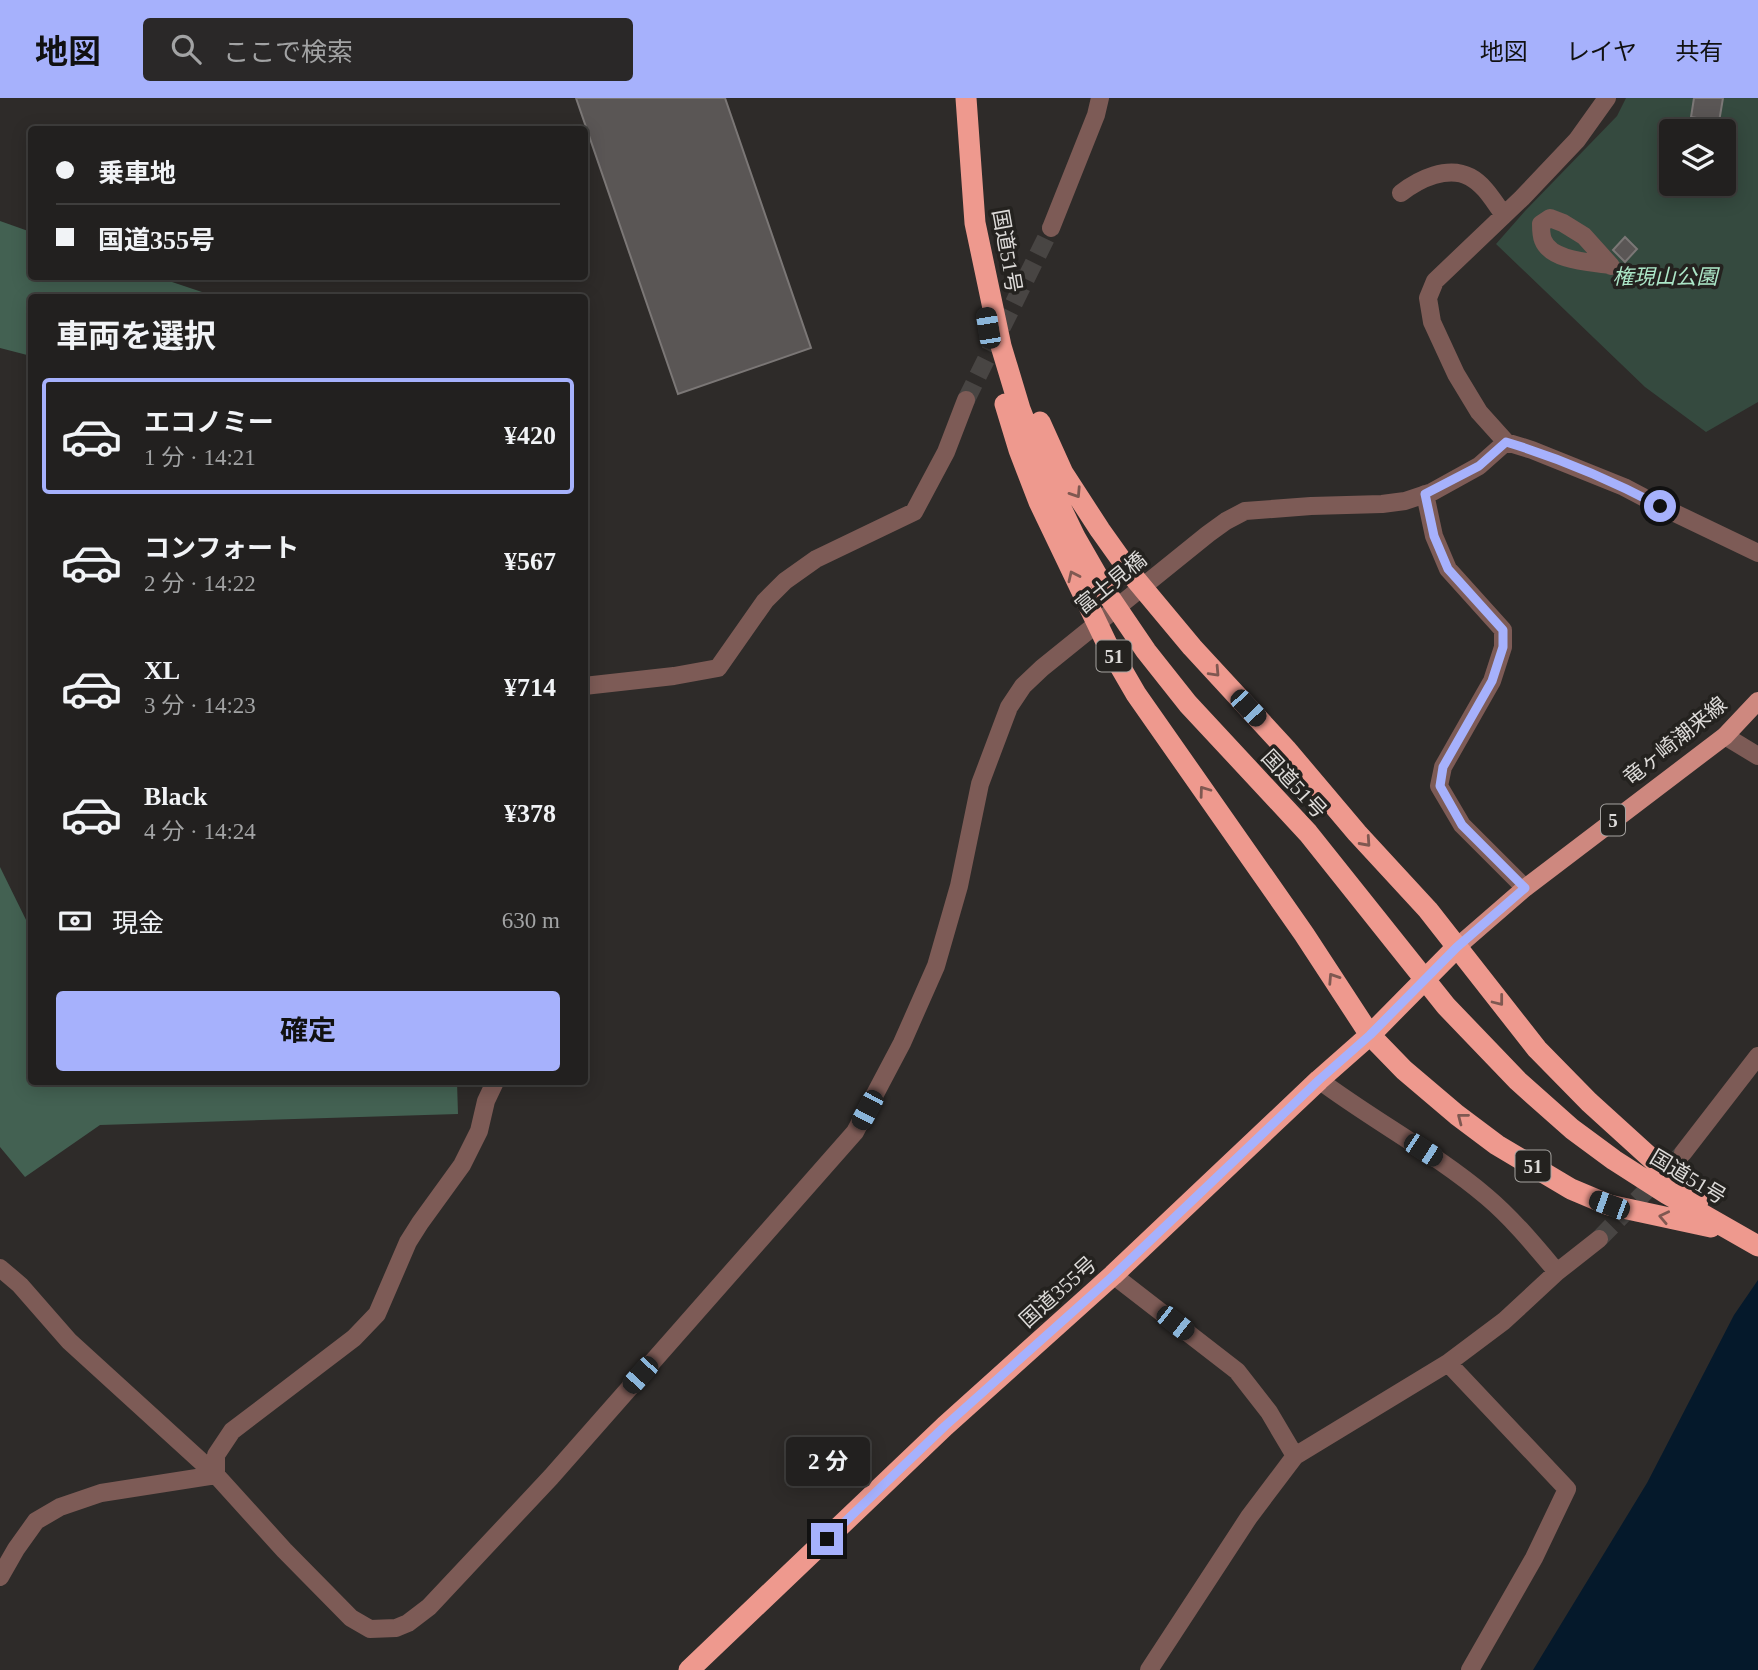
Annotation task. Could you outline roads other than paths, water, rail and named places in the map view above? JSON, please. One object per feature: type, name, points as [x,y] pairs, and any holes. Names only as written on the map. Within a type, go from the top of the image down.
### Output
[{"type":"highway","name":"国道51号","points":[[966,98],[975,223],[1002,346],[1020,409],[1049,483],[1075,537],[1110,598],[1146,651],[1188,704],[1308,833],[1446,1006],[1518,1081],[1572,1129],[1614,1160],[1758,1246]]},
{"type":"highway","name":"51","points":[[975,223],[1010,342],[1042,427],[1063,473],[1132,575],[1192,647],[1286,749],[1427,910],[1545,1058],[1589,1102],[1735,1233]]},
{"type":"highway","name":"51","points":[[975,223],[988,328],[1007,413],[1039,502],[1090,611],[1136,694],[1304,934],[1370,1035],[1404,1070],[1457,1115],[1497,1145],[1571,1189],[1609,1205],[1735,1233]]},
{"type":"highway","name":"国道355号","points":[[689,1670],[945,1426],[1114,1275],[1370,1035],[1457,947]]},
{"type":"main road","name":"竜ヶ崎潮来線","points":[[1457,947],[1525,888],[1725,736],[1758,701]]},
{"type":"street","points":[[1051,228],[1096,115],[1100,98]]},
{"type":"street","points":[[1607,98],[1577,140],[1522,198],[1435,281],[1428,298],[1432,322],[1456,374],[1479,412],[1506,442],[1624,486],[1758,553]]},
{"type":"street","points":[[1401,192],[1444,172],[1459,173],[1471,177],[1485,189],[1504,215]]},
{"type":"street","points":[[1522,198],[1541,223],[1541,238],[1547,247],[1561,257],[1610,266],[1584,236],[1550,218],[1541,223]]},
{"type":"street","points":[[588,686],[718,668],[765,601],[785,581],[816,559],[914,512],[946,452],[966,400]]},
{"type":"street","name":"富士見橋","points":[[0,1268],[20,1285],[69,1341],[216,1475],[351,1618],[370,1629],[396,1628],[408,1623],[429,1606],[551,1477],[855,1132],[902,1043],[936,966],[959,886],[980,784],[1009,708],[1023,687],[1042,668],[1208,534],[1245,511],[1405,501],[1425,494],[1479,466],[1506,442]]},
{"type":"street","points":[[1425,494],[1434,536],[1448,569],[1503,630],[1503,647],[1492,681],[1443,767],[1440,786],[1462,825],[1525,888]]},
{"type":"street","points":[[1725,736],[1758,756]]},
{"type":"street","points":[[1683,1153],[1758,1056]]},
{"type":"street","points":[[1319,1080],[1486,1196],[1505,1213],[1557,1272]]},
{"type":"street","points":[[0,1577],[36,1521],[60,1507],[101,1493],[216,1475],[216,1455],[232,1431],[354,1338],[377,1314],[408,1242],[463,1165],[479,1131],[486,1101],[494,1085]]},
{"type":"street","points":[[1149,1670],[1249,1517],[1296,1456],[1448,1363],[1504,1321],[1557,1272],[1599,1239]]},
{"type":"street","points":[[1114,1275],[1237,1371],[1269,1412],[1296,1456]]},
{"type":"street","points":[[1448,1363],[1567,1489],[1534,1558],[1469,1670]]},
{"type":"water","points":[[1758,1280],[1758,1670],[1533,1670],[1647,1483],[1734,1315]]},
{"type":"tunnel","points":[[966,400],[1051,228]]},
{"type":"tunnel","points":[[1599,1239],[1683,1153]]},
{"type":"park label","name":"権現山公園","points":[[1665,277]]}]
